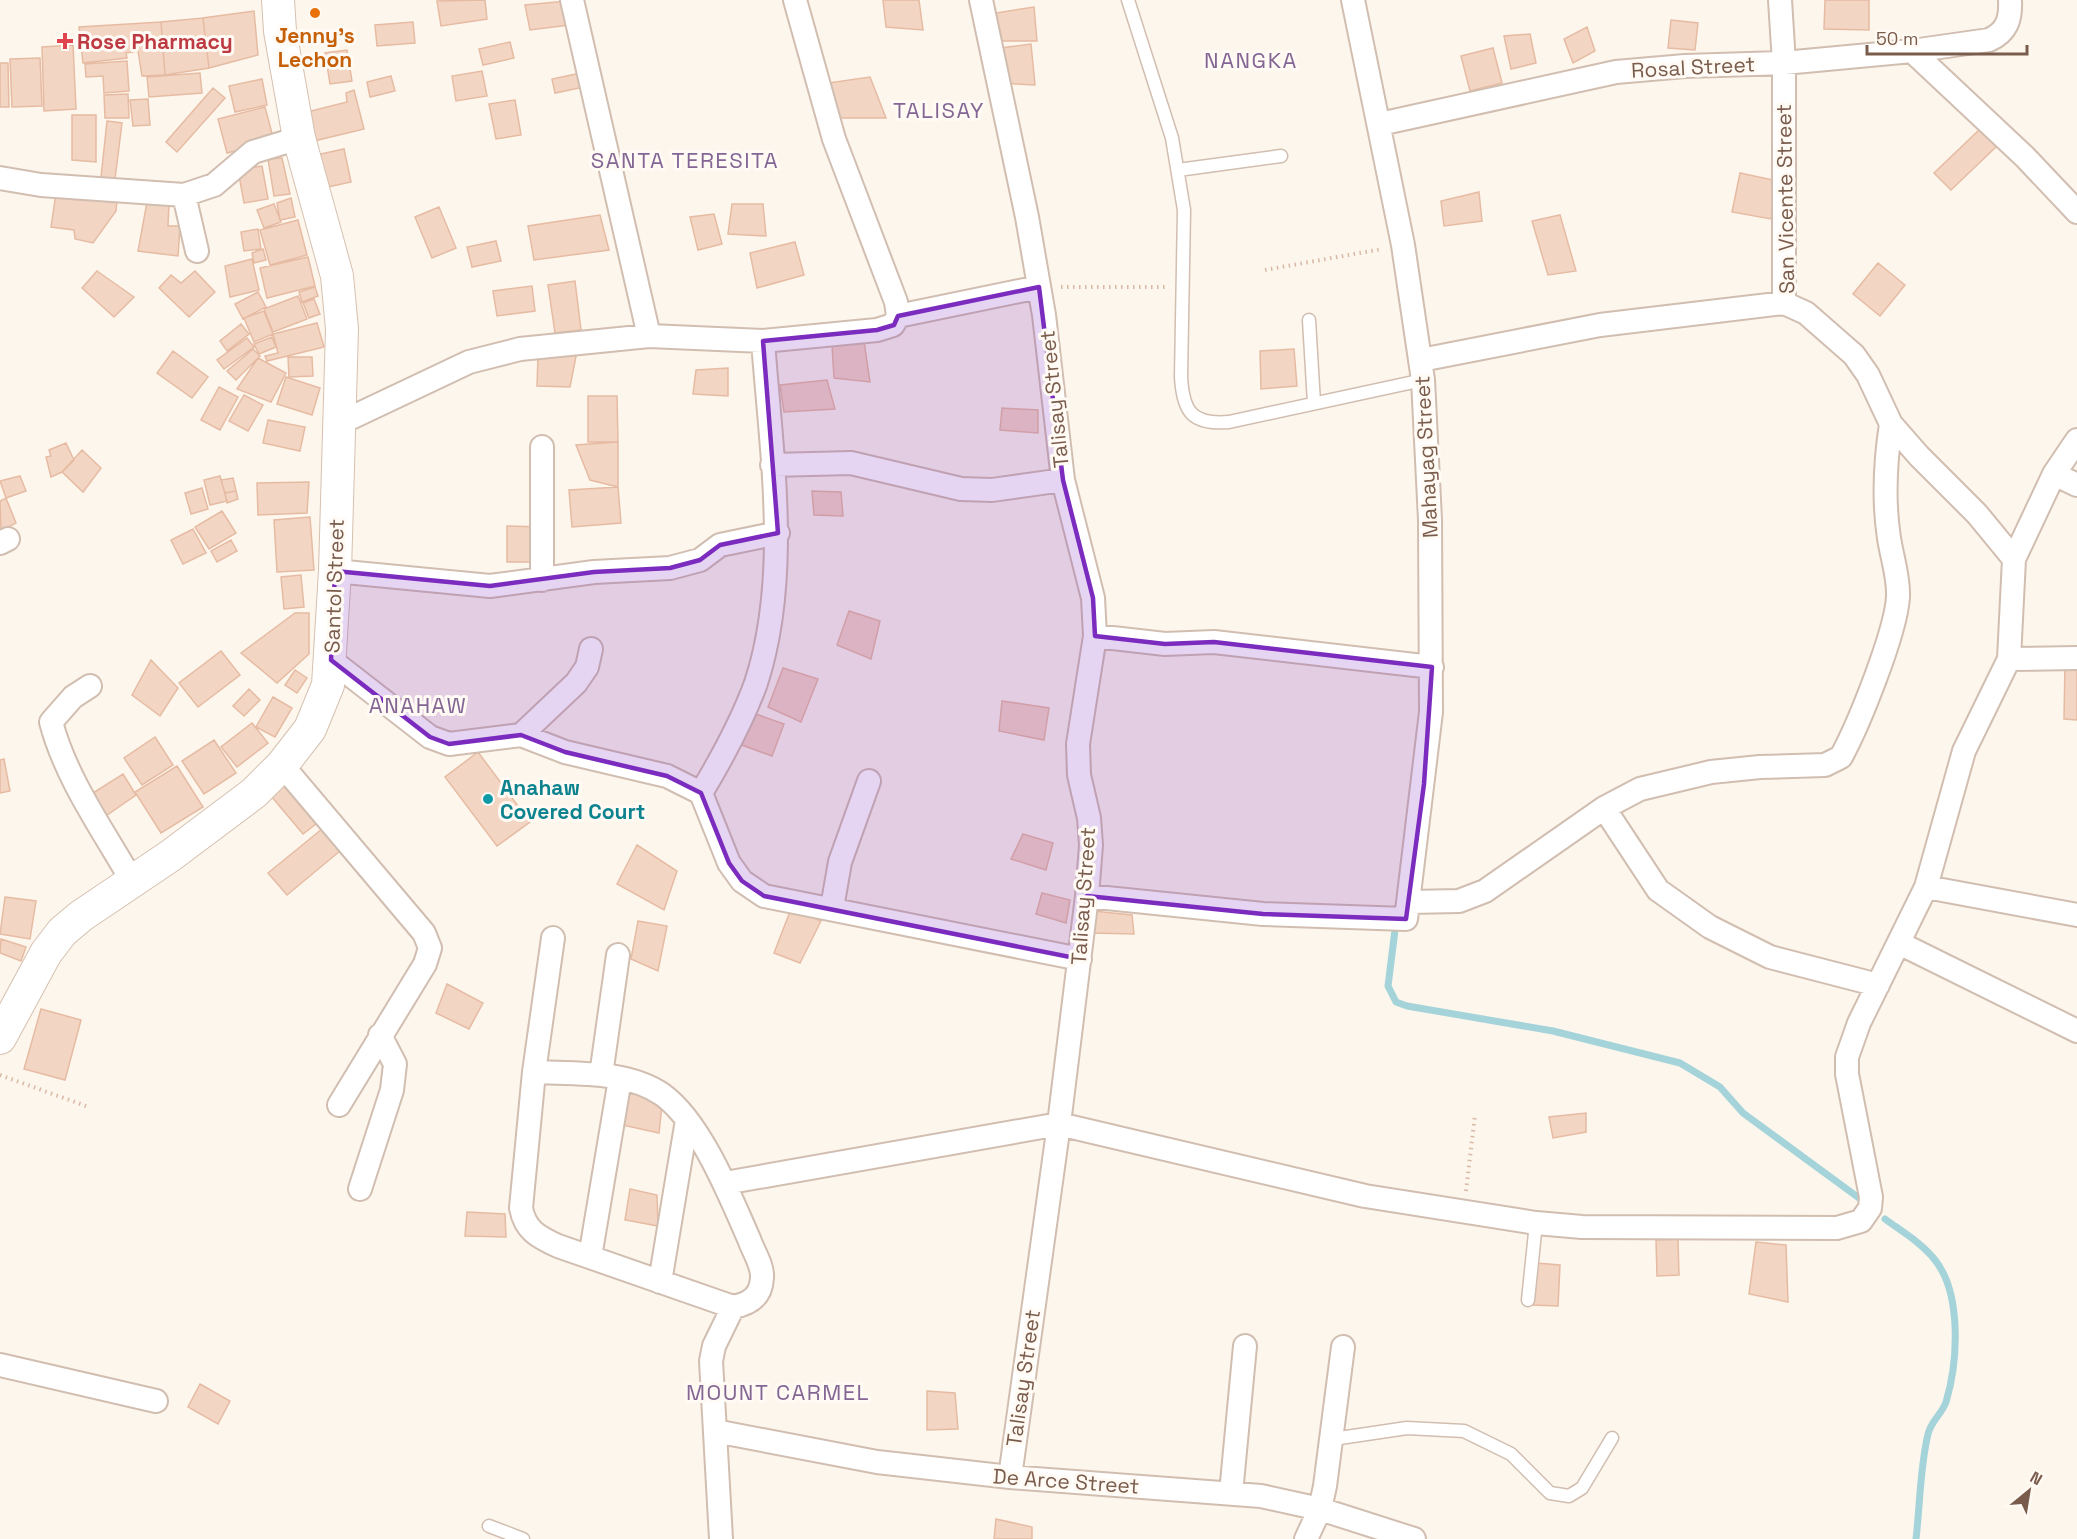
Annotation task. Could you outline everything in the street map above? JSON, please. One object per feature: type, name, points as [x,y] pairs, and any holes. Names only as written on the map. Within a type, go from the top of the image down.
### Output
[{"type":"main road","name":"Santol Street","points":[[0,1038],[46,953],[62,932],[81,916],[227,815],[282,765],[310,729],[320,710],[328,685],[335,571],[342,329],[337,276],[299,138],[280,30],[278,0]]},
{"type":"street","points":[[572,0],[649,336]]},
{"type":"street","points":[[338,424],[432,378],[492,356],[555,344],[649,336],[763,341],[878,330],[893,325],[898,316],[896,302],[834,139],[795,0]]},
{"type":"street","name":"Talisay Street","points":[[981,0],[1027,218],[1039,289],[1063,480],[1093,598],[1095,636],[1078,744],[1079,775],[1089,818],[1091,845],[1087,896],[1059,1124],[1010,1477]]},
{"type":"street","name":"Mahayag Street","points":[[1353,0],[1403,245],[1422,370],[1430,520],[1432,667],[1424,784],[1407,910]]},
{"type":"street","name":"San Vicente Street","points":[[1780,0],[1784,63],[1784,303],[1806,313],[1854,355],[1868,375],[1891,424],[1919,456],[1977,514],[2014,559]]},
{"type":"street","name":"Rosal Street","points":[[1380,124],[1616,72],[1685,66],[1784,63],[1912,51],[1989,40],[2000,35],[2006,28],[2010,0]]},
{"type":"street","points":[[1912,51],[2025,157],[2077,212]]},
{"type":"street","points":[[0,178],[41,184],[184,195],[214,185],[253,152],[299,138]]},
{"type":"street","points":[[184,195],[197,250]]},
{"type":"street","points":[[898,316],[1039,289]]},
{"type":"street","points":[[1422,370],[1600,325],[1784,303]]},
{"type":"street","points":[[701,793],[729,746],[756,682],[767,634],[778,533],[763,341]]},
{"type":"street","points":[[1087,896],[1263,914],[1407,910],[1459,901],[1485,891],[1604,808],[1640,789],[1660,782],[1760,766],[1825,765],[1842,757],[1881,659],[1894,620],[1898,598],[1884,497],[1885,465],[1891,424]]},
{"type":"street","points":[[725,1183],[1059,1124],[1365,1196],[1464,1214],[1536,1223],[1582,1227],[1837,1228],[1861,1221],[1870,1208],[1871,1197],[1847,1074],[1847,1057],[1859,1023],[1926,887],[1964,751],[2009,659],[2014,559],[2054,474],[2077,440]]},
{"type":"street","points":[[542,447],[542,580]]},
{"type":"street","points":[[772,465],[851,463],[971,489],[992,490],[1063,480]]},
{"type":"street","points":[[2054,474],[2077,485]]},
{"type":"street","points":[[335,571],[490,586],[594,572],[670,568],[700,560],[720,545],[778,533]]},
{"type":"street","points":[[1095,636],[1165,644],[1214,642],[1432,667]]},
{"type":"street","points":[[521,735],[576,683],[587,667],[591,649]]},
{"type":"street","points":[[2009,659],[2077,658]]},
{"type":"street","points":[[331,660],[430,737],[449,744],[521,735],[565,752],[667,776],[701,793],[729,863],[742,881],[764,896],[1080,959]]},
{"type":"street","points":[[90,686],[73,697],[51,722],[73,779],[132,881]]},
{"type":"street","points":[[282,765],[427,938],[430,948],[425,964],[339,1105]]},
{"type":"street","points":[[832,908],[840,862],[869,781]]},
{"type":"street","points":[[1604,808],[1658,890],[1710,927],[1770,957],[1878,985]]},
{"type":"street","points":[[1926,887],[2077,915]]},
{"type":"street","points":[[534,1072],[610,1077],[657,1092],[687,1120],[725,1183],[762,1277],[760,1289],[754,1299],[733,1308],[541,1238],[524,1221],[521,1208],[534,1072],[553,938]]},
{"type":"street","points":[[1899,943],[2077,1031]]},
{"type":"street","points":[[590,1257],[610,1077],[618,955]]},
{"type":"street","points":[[360,1189],[392,1090],[395,1064],[380,1035]]},
{"type":"street","points":[[660,1282],[687,1120]]},
{"type":"street","points":[[721,1539],[711,1361],[714,1346],[733,1308]]},
{"type":"street","points":[[1231,1493],[1245,1346]]},
{"type":"street","points":[[1306,1539],[1320,1509],[1333,1439],[1343,1347]]},
{"type":"street","points":[[0,1365],[156,1401]]},
{"type":"street","name":"De Arce Street","points":[[715,1431],[741,1434],[877,1462],[1010,1477],[1231,1493],[1320,1509],[1414,1539]]},
{"type":"lane","points":[[1128,0],[1172,138],[1184,210],[1181,376],[1182,398],[1188,411],[1198,420],[1214,423],[1314,403],[1422,370]]},
{"type":"lane","points":[[1178,170],[1281,156]]},
{"type":"lane","points":[[1309,320],[1314,403]]},
{"type":"lane","points":[[1528,1300],[1536,1223]]},
{"type":"lane","points":[[1333,1439],[1407,1428],[1464,1431],[1511,1454],[1550,1493],[1569,1496],[1582,1488],[1612,1438]]},
{"type":"lane","points":[[489,1526],[523,1539]]},
{"type":"path","points":[[1265,270],[1403,245]]},
{"type":"path","points":[[1039,289],[1072,285],[1182,286]]},
{"type":"path","points":[[0,1075],[86,1106]]},
{"type":"path","points":[[1464,1214],[1475,1115]]},
{"type":"highlighted area","points":[[1039,287],[1063,480],[1093,598],[1095,636],[1165,644],[1214,642],[1432,667],[1424,784],[1406,919],[1263,914],[1087,896],[1080,959],[764,896],[742,881],[729,863],[701,793],[667,776],[565,752],[521,735],[449,744],[430,737],[331,660],[335,571],[490,586],[594,572],[670,568],[700,560],[720,545],[778,533],[763,341],[877,330],[894,325],[898,316]]},
{"type":"building","points":[[485,0],[487,19],[441,26],[437,1]]},
{"type":"building","points":[[883,0],[919,0],[923,30],[886,27]]},
{"type":"building","points":[[1825,0],[1869,0],[1869,30],[1824,29]]},
{"type":"building","points":[[567,1],[569,25],[530,30],[525,5]]},
{"type":"building","points":[[1034,7],[1037,41],[1002,41],[996,13]]},
{"type":"building","points":[[254,11],[258,55],[209,68],[203,18]]},
{"type":"building","points":[[203,18],[209,68],[165,75],[161,22]]},
{"type":"building","points":[[1671,20],[1698,23],[1695,50],[1668,48]]},
{"type":"building","points":[[161,22],[165,75],[142,76],[138,51],[126,53],[127,58],[83,63],[79,27]]},
{"type":"building","points":[[413,22],[415,43],[377,46],[375,25]]},
{"type":"building","points":[[1587,27],[1595,51],[1573,63],[1564,39]]},
{"type":"building","points":[[1530,34],[1536,63],[1511,69],[1504,36]]},
{"type":"building","points":[[510,42],[514,58],[483,65],[479,49]]},
{"type":"building","points":[[1031,44],[1035,85],[1001,83],[993,49]]},
{"type":"building","points":[[73,45],[76,109],[44,111],[42,47]]},
{"type":"building","points":[[1493,48],[1502,83],[1470,91],[1461,56]]},
{"type":"building","points":[[347,50],[352,81],[330,84],[325,53]]},
{"type":"building","points":[[40,58],[42,106],[12,107],[10,59]]},
{"type":"building","points":[[127,61],[129,91],[104,93],[103,76],[86,77],[85,64]]},
{"type":"building","points":[[0,63],[8,63],[9,107],[0,107]]},
{"type":"building","points":[[482,71],[487,96],[456,101],[452,76]]},
{"type":"building","points":[[200,73],[202,93],[149,97],[147,77]]},
{"type":"building","points":[[581,73],[584,87],[555,93],[552,79]]},
{"type":"building","points":[[391,76],[395,91],[370,97],[367,82]]},
{"type":"building","points":[[870,77],[886,118],[839,118],[828,83]]},
{"type":"building","points":[[262,79],[267,105],[235,112],[229,86]]},
{"type":"building","points":[[213,88],[225,98],[177,152],[166,142]]},
{"type":"building","points":[[354,90],[364,129],[314,141],[307,112],[347,102],[346,93]]},
{"type":"building","points":[[128,94],[129,118],[105,118],[104,95]]},
{"type":"building","points":[[148,99],[150,125],[133,126],[130,100]]},
{"type":"building","points":[[515,100],[521,135],[496,139],[489,104]]},
{"type":"building","points":[[265,107],[274,141],[227,153],[218,119]]},
{"type":"building","points":[[72,115],[96,115],[96,162],[72,160]]},
{"type":"building","points":[[107,121],[122,123],[115,179],[101,177]]},
{"type":"building","points":[[1980,129],[1997,146],[1951,190],[1934,173]]},
{"type":"building","points":[[344,149],[351,182],[323,188],[316,155]]},
{"type":"building","points":[[282,158],[290,194],[274,196],[268,159]]},
{"type":"building","points":[[262,166],[268,199],[244,203],[238,170]]},
{"type":"building","points":[[1740,173],[1778,181],[1771,219],[1732,212]]},
{"type":"building","points":[[1479,192],[1482,221],[1444,226],[1441,201]]},
{"type":"building","points":[[56,193],[117,200],[116,211],[93,243],[75,239],[74,230],[51,227]]},
{"type":"building","points":[[291,198],[295,217],[280,220],[277,203]]},
{"type":"building","points":[[147,202],[169,204],[168,226],[180,226],[178,256],[138,251]]},
{"type":"building","points":[[274,204],[281,222],[264,228],[257,210]]},
{"type":"building","points":[[732,204],[763,204],[766,236],[728,234]]},
{"type":"building","points":[[439,207],[456,248],[432,258],[415,217]]},
{"type":"building","points":[[714,214],[722,244],[698,250],[690,217]]},
{"type":"building","points":[[600,215],[609,250],[534,260],[528,226]]},
{"type":"building","points":[[1560,215],[1576,271],[1548,275],[1532,221]]},
{"type":"building","points":[[298,220],[307,255],[270,265],[260,230]]},
{"type":"building","points":[[258,229],[261,249],[244,251],[241,232]]},
{"type":"building","points":[[496,241],[501,261],[472,267],[467,247]]},
{"type":"building","points":[[795,242],[804,275],[757,288],[750,253]]},
{"type":"building","points":[[263,249],[266,260],[254,263],[252,253]]},
{"type":"building","points":[[308,257],[315,286],[267,298],[260,268]]},
{"type":"building","points":[[252,259],[259,290],[230,297],[225,266]]},
{"type":"building","points":[[1878,263],[1905,285],[1880,316],[1853,294]]},
{"type":"building","points":[[97,271],[134,297],[114,317],[82,288]]},
{"type":"building","points":[[195,271],[215,292],[189,317],[159,288],[171,275],[181,283]]},
{"type":"building","points":[[575,281],[581,330],[555,333],[548,285]]},
{"type":"building","points":[[532,286],[535,311],[497,316],[493,291]]},
{"type":"building","points":[[315,287],[318,296],[302,302],[299,292]]},
{"type":"building","points":[[258,292],[266,307],[243,319],[235,304]]},
{"type":"building","points":[[298,296],[307,319],[273,332],[264,309]]},
{"type":"building","points":[[314,299],[320,314],[309,318],[303,303]]},
{"type":"building","points":[[264,311],[273,334],[254,342],[244,318]]},
{"type":"building","points":[[317,323],[324,347],[267,361],[265,356],[278,353],[273,334]]},
{"type":"building","points":[[241,324],[249,334],[227,351],[220,341]]},
{"type":"building","points":[[272,337],[276,347],[259,354],[254,344]]},
{"type":"building","points":[[247,338],[254,347],[224,369],[217,360]]},
{"type":"building","points":[[864,341],[870,382],[834,378],[832,345]]},
{"type":"building","points":[[253,349],[260,356],[236,380],[227,371]]},
{"type":"building","points":[[1294,349],[1297,386],[1261,389],[1260,351]]},
{"type":"building","points":[[173,351],[208,377],[192,398],[157,373]]},
{"type":"building","points":[[577,351],[570,387],[537,386],[538,355]]},
{"type":"building","points":[[288,357],[312,357],[313,376],[289,377]]},
{"type":"building","points":[[258,358],[286,373],[271,402],[237,389]]},
{"type":"building","points":[[728,368],[728,396],[693,394],[696,370]]},
{"type":"building","points":[[286,377],[320,388],[312,415],[277,404]]},
{"type":"building","points":[[827,380],[835,409],[784,412],[780,385]]},
{"type":"building","points":[[219,387],[238,397],[220,430],[201,420]]},
{"type":"building","points":[[244,395],[263,405],[248,431],[229,421]]},
{"type":"building","points":[[588,396],[617,396],[618,442],[588,442]]},
{"type":"building","points":[[1002,408],[1038,410],[1038,433],[1000,430]]},
{"type":"building","points":[[268,420],[305,427],[300,451],[263,443]]},
{"type":"building","points":[[618,442],[618,487],[590,480],[576,445]]},
{"type":"building","points":[[66,443],[74,460],[62,472],[51,477],[46,457],[51,456],[49,450]]},
{"type":"building","points":[[82,450],[101,468],[83,492],[62,472]]},
{"type":"building","points":[[20,476],[26,491],[6,498],[0,481]]},
{"type":"building","points":[[220,476],[227,501],[210,505],[204,480]]},
{"type":"building","points":[[233,478],[236,491],[225,493],[221,480]]},
{"type":"building","points":[[309,482],[307,513],[258,515],[257,483]]},
{"type":"building","points":[[618,487],[621,523],[572,527],[569,490]]},
{"type":"building","points":[[202,488],[208,509],[191,514],[185,493]]},
{"type":"building","points":[[236,491],[238,499],[227,503],[225,493]]},
{"type":"building","points":[[812,491],[841,492],[843,516],[814,515]]},
{"type":"building","points":[[6,498],[16,523],[1,531],[0,501]]},
{"type":"building","points":[[222,511],[236,533],[209,549],[195,527]]},
{"type":"building","points":[[310,517],[314,570],[277,572],[274,520]]},
{"type":"building","points":[[507,526],[542,527],[542,562],[507,562]]},
{"type":"building","points":[[193,529],[206,553],[183,564],[171,540]]},
{"type":"building","points":[[231,540],[237,551],[217,562],[211,551]]},
{"type":"building","points":[[301,575],[304,607],[284,609],[281,577]]},
{"type":"building","points":[[849,611],[880,621],[871,659],[837,645]]},
{"type":"building","points":[[295,613],[309,613],[309,654],[277,683],[241,653]]},
{"type":"building","points":[[221,651],[240,675],[198,707],[179,683]]},
{"type":"building","points":[[151,660],[178,688],[160,716],[132,695]]},
{"type":"building","points":[[2065,663],[2077,663],[2077,720],[2064,719]]},
{"type":"building","points":[[783,668],[818,679],[801,722],[768,707]]},
{"type":"building","points":[[295,670],[307,678],[297,693],[285,685]]},
{"type":"building","points":[[249,689],[260,700],[244,716],[233,706]]},
{"type":"building","points":[[273,697],[292,708],[275,737],[256,727]]},
{"type":"building","points":[[1002,701],[1049,708],[1044,740],[999,731]]},
{"type":"building","points":[[753,713],[784,724],[772,756],[739,744]]},
{"type":"building","points":[[252,723],[268,743],[237,767],[221,747]]},
{"type":"building","points":[[155,737],[173,765],[142,785],[124,758]]},
{"type":"building","points":[[214,740],[236,773],[204,794],[182,761]]},
{"type":"building","name":"Anahaw Covered Court","points":[[478,752],[530,822],[497,846],[445,777]]},
{"type":"building","points":[[4,759],[10,791],[0,793],[0,760]]},
{"type":"building","points":[[177,766],[203,807],[161,833],[135,792]]},
{"type":"building","points":[[123,774],[136,795],[100,820],[85,798]]},
{"type":"building","points":[[282,776],[320,821],[303,834],[266,790]]},
{"type":"building","points":[[322,829],[340,851],[287,895],[268,873]]},
{"type":"building","points":[[1023,834],[1053,843],[1046,870],[1011,859]]},
{"type":"building","points":[[637,845],[677,871],[664,910],[617,884]]},
{"type":"building","points":[[1042,893],[1070,900],[1066,923],[1036,914]]},
{"type":"building","points":[[5,897],[36,901],[30,939],[0,934]]},
{"type":"building","points":[[791,909],[821,921],[800,963],[774,953]]},
{"type":"building","points":[[1093,911],[1132,915],[1134,934],[1091,933]]},
{"type":"building","points":[[638,921],[667,926],[658,971],[631,959]]},
{"type":"building","points":[[1,939],[26,947],[21,961],[0,953]]},
{"type":"building","points":[[447,984],[483,1003],[469,1029],[436,1013]]},
{"type":"building","points":[[41,1009],[81,1020],[65,1080],[24,1069]]},
{"type":"building","points":[[626,1090],[662,1105],[659,1133],[618,1124]]},
{"type":"building","points":[[1586,1113],[1586,1132],[1553,1138],[1549,1117]]},
{"type":"building","points":[[630,1189],[657,1195],[658,1226],[625,1220]]},
{"type":"building","points":[[467,1212],[505,1214],[506,1237],[465,1236]]},
{"type":"building","points":[[1678,1239],[1679,1275],[1657,1276],[1656,1240]]},
{"type":"building","points":[[1756,1242],[1786,1245],[1788,1302],[1749,1294]]},
{"type":"building","points":[[1536,1263],[1560,1265],[1558,1306],[1533,1305]]},
{"type":"building","points":[[200,1384],[230,1401],[218,1424],[188,1407]]},
{"type":"building","points":[[927,1391],[955,1393],[958,1429],[927,1430]]},
{"type":"building","points":[[996,1519],[1032,1527],[1032,1539],[994,1539]]},
{"type":"waterway","points":[[1396,922],[1388,986],[1396,1002],[1407,1006],[1553,1031],[1680,1063],[1720,1087],[1743,1113],[1859,1198]]},
{"type":"waterway","points":[[1885,1219],[1918,1243],[1935,1260],[1944,1274],[1954,1309],[1953,1368],[1946,1402],[1932,1425],[1925,1447],[1916,1539]]},
{"type":"place","name":"Jenny's Lechon","points":[[315,13]]},
{"type":"place","name":"Rose Pharmacy","points":[[65,41]]},
{"type":"place","name":"Anahaw Covered Court","points":[[488,799]]},
{"type":"district","name":"NANGKA","points":[[1251,60]]},
{"type":"district","name":"TALISAY","points":[[939,110]]},
{"type":"district","name":"SANTA TERESITA","points":[[685,160]]},
{"type":"district","name":"ANAHAW","points":[[418,705]]},
{"type":"district","name":"MOUNT CARMEL","points":[[778,1392]]}]
